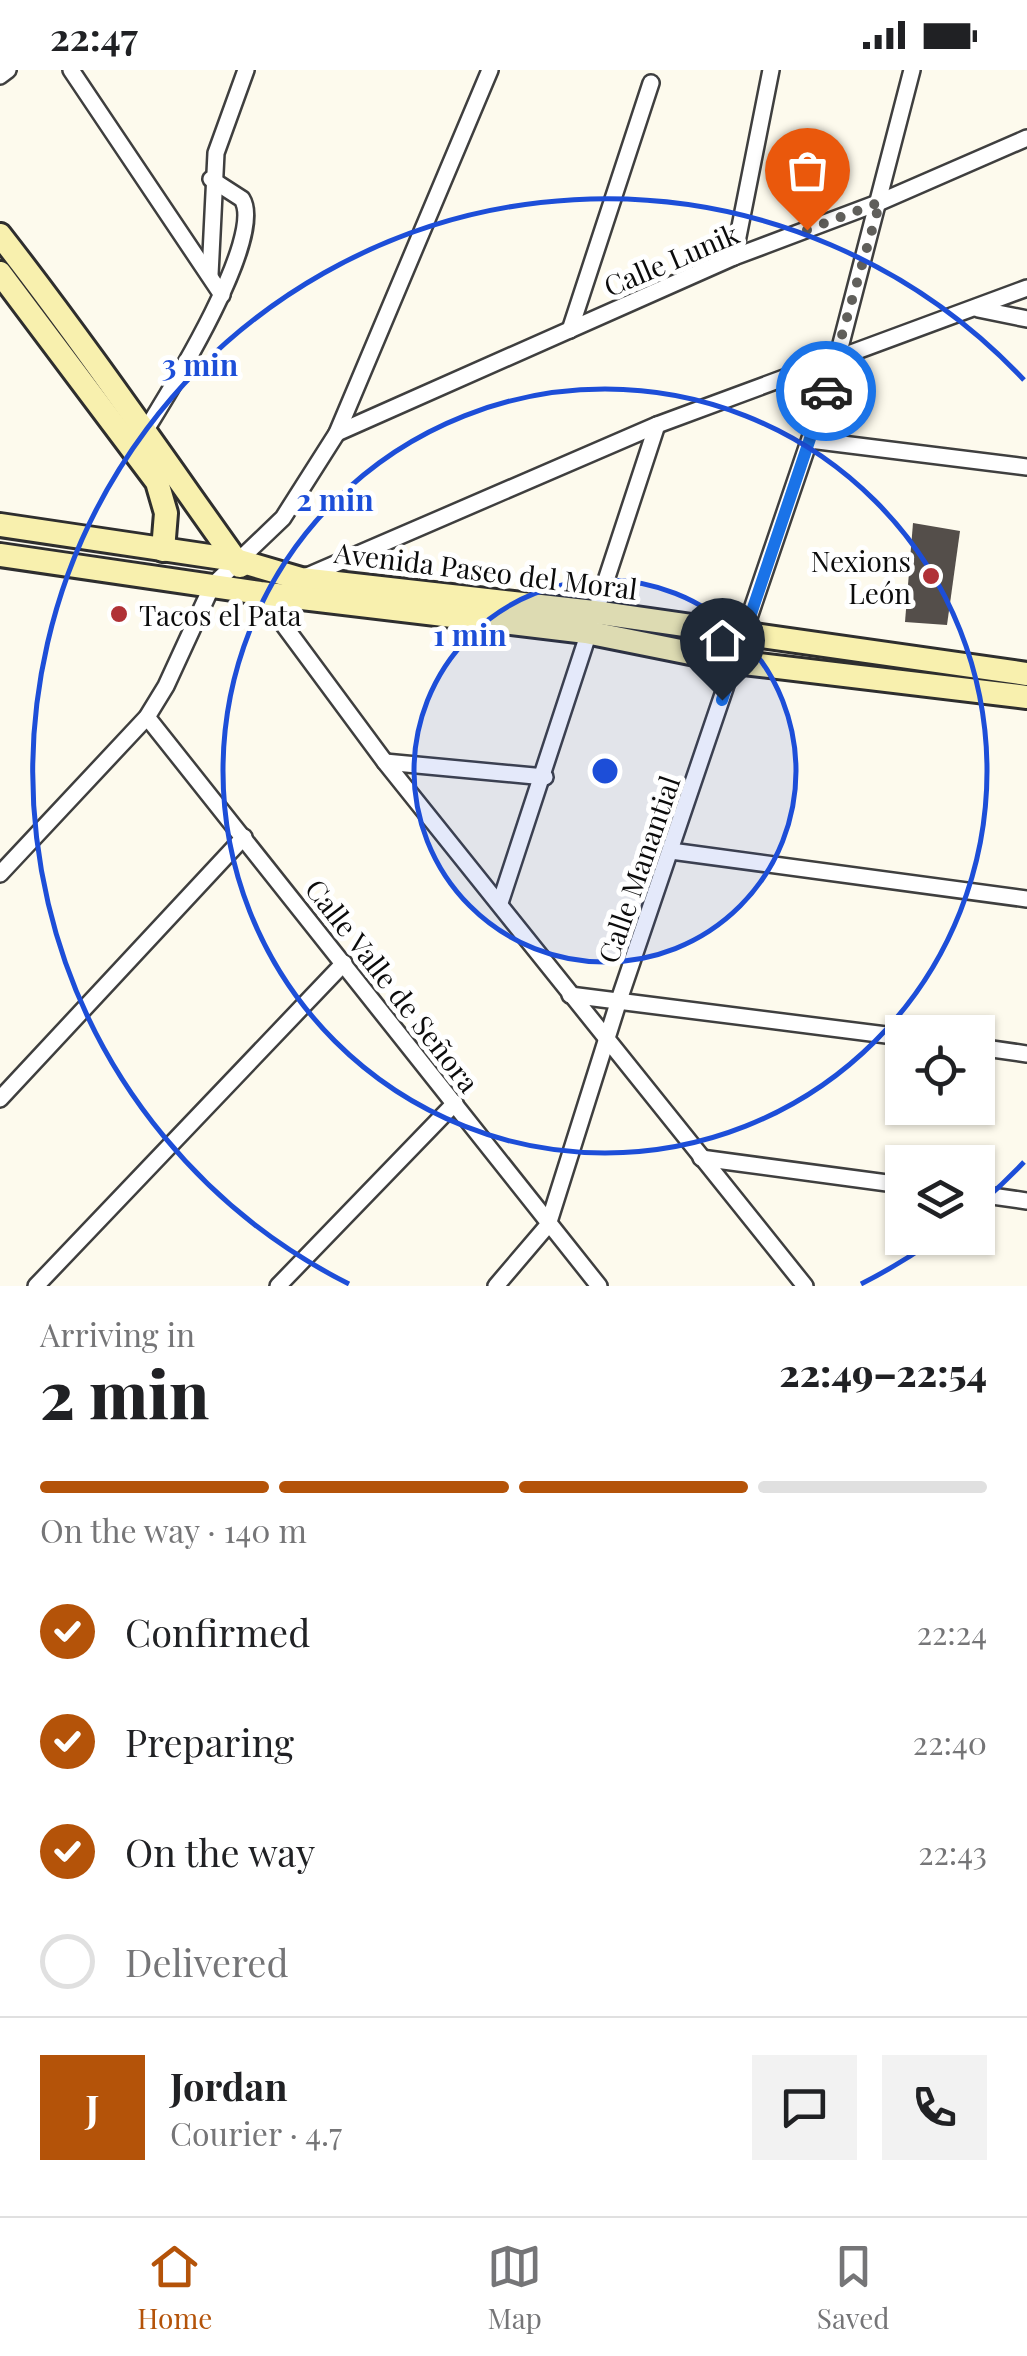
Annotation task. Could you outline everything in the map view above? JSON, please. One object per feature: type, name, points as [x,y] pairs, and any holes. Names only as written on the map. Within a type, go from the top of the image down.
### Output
[{"type":"street","points":[[0,76],[8,70]]},
{"type":"street","points":[[71,70],[222,295]]},
{"type":"street","points":[[0,874],[147,717],[174,670],[212,586],[283,518],[338,432],[490,70]]},
{"type":"street","points":[[734,257],[771,70]]},
{"type":"street","name":"Calle Manantial","points":[[548,1225],[619,1000],[837,359],[912,70]]},
{"type":"street","points":[[210,276],[211,179],[220,132],[242,71]]},
{"type":"street","points":[[570,330],[651,82]]},
{"type":"street","name":"Calle Lunik","points":[[338,432],[734,257],[880,202],[1027,138]]},
{"type":"street","points":[[147,428],[222,295],[248,215],[242,200],[211,179]]},
{"type":"street","points":[[0,235],[147,428],[236,560],[385,762],[805,1286]]},
{"type":"street","points":[[0,273],[158,482],[166,513],[164,550]]},
{"type":"street","points":[[301,578],[657,425],[1027,288]]},
{"type":"street","points":[[38,324],[56,308]]},
{"type":"street","points":[[978,309],[1027,319]]},
{"type":"street","points":[[500,903],[545,777],[590,622],[657,425]]},
{"type":"street","points":[[810,440],[1027,466]]},
{"type":"street","name":"Avenida Paseo del Moral","points":[[0,525],[236,560],[301,578],[590,622],[734,662],[1027,698]]},
{"type":"street","name":"Avenida Paseo del Moral","points":[[0,555],[260,593],[742,635],[1027,674]]},
{"type":"street","name":"Calle Valle de Señora","points":[[147,717],[599,1286]]},
{"type":"street","points":[[385,762],[545,777]]},
{"type":"street","points":[[0,1099],[244,837]]},
{"type":"street","points":[[671,851],[1027,900]]},
{"type":"street","points":[[36,1286],[344,963]]},
{"type":"street","points":[[570,995],[885,1036]]},
{"type":"street","points":[[995,1050],[1027,1054]]},
{"type":"street","points":[[278,1286],[455,1103]]},
{"type":"street","points":[[701,1158],[885,1183]]},
{"type":"street","points":[[995,1196],[1027,1201]]},
{"type":"street","points":[[496,1286],[548,1225]]},
{"type":"building","name":"Nexions León","points":[[913,523],[960,531],[947,625],[905,622]]},
{"type":"way so far","points":[[807,230],[880,202],[826,391]]},
{"type":"place","name":"Nexions León","points":[[931,576]]},
{"type":"place","name":"Tacos el Pata","points":[[119,614]]},
{"type":"route","points":[[722,700],[826,391]]}]
